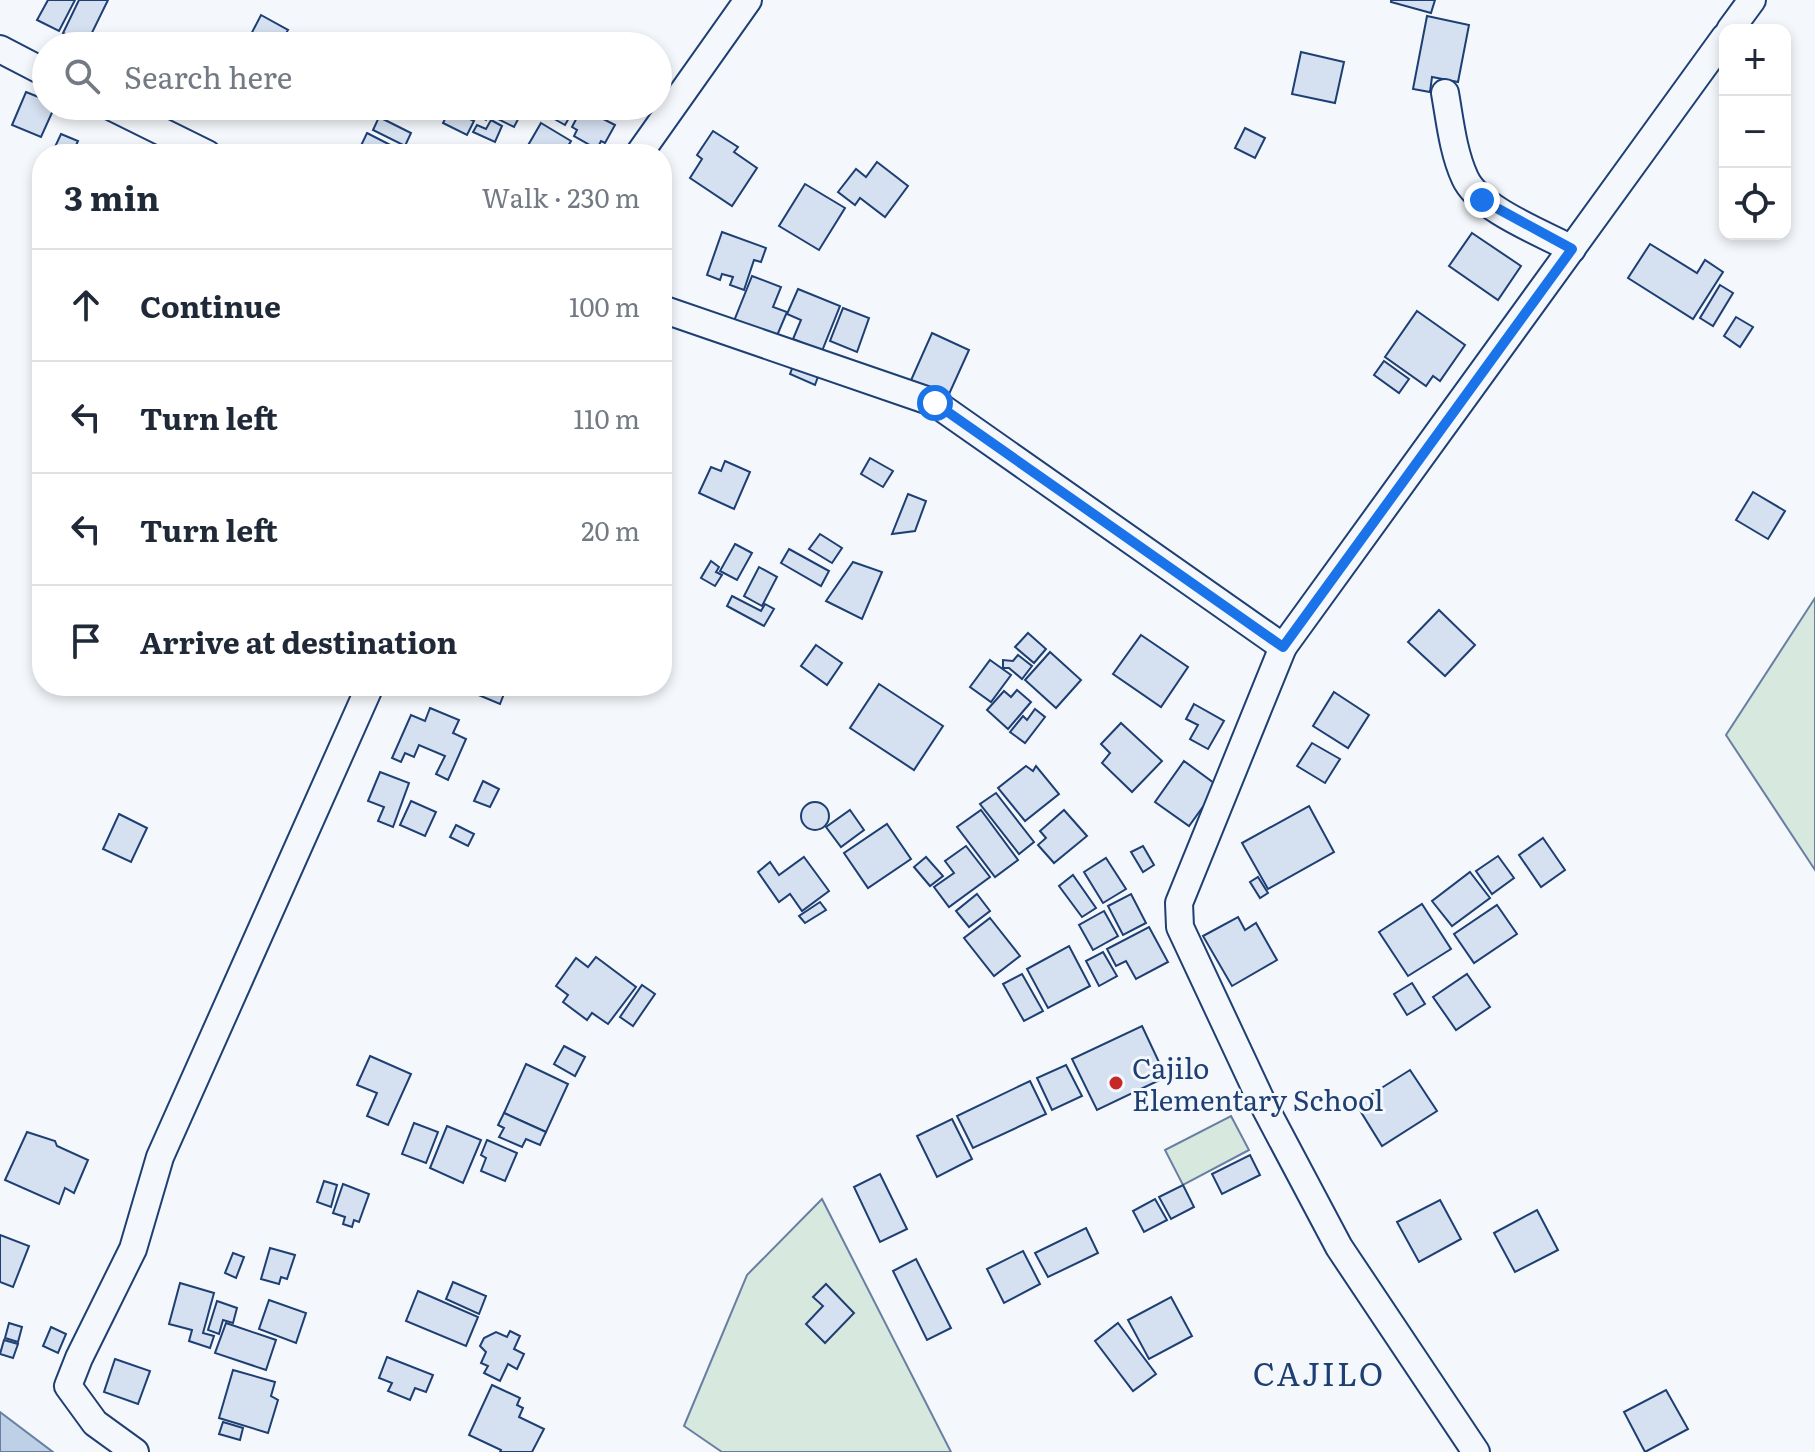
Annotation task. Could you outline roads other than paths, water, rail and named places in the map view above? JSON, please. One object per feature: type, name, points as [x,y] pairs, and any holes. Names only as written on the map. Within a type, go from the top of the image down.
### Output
[{"type":"street","points":[[672,107],[748,0]]},
{"type":"street","points":[[1734,24],[1752,0]]},
{"type":"street","points":[[1476,1452],[1339,1247],[1260,1098],[1180,927],[1179,903],[1283,647],[1719,45]]},
{"type":"street","points":[[0,49],[32,66]]},
{"type":"street","points":[[1445,93],[1465,180],[1482,200],[1572,249]]},
{"type":"street","points":[[138,120],[187,144]]},
{"type":"street","points":[[646,144],[663,120]]},
{"type":"street","points":[[672,312],[935,403],[1283,647]]},
{"type":"street","points":[[135,1452],[95,1423],[68,1386],[133,1249],[160,1157],[366,696]]},
{"type":"water","points":[[0,1412],[53,1452],[0,1452]]},
{"type":"place","name":"Cajilo Elementary School","points":[[1116,1083]]},
{"type":"district","name":"CAJILO","points":[[1319,1372]]}]
